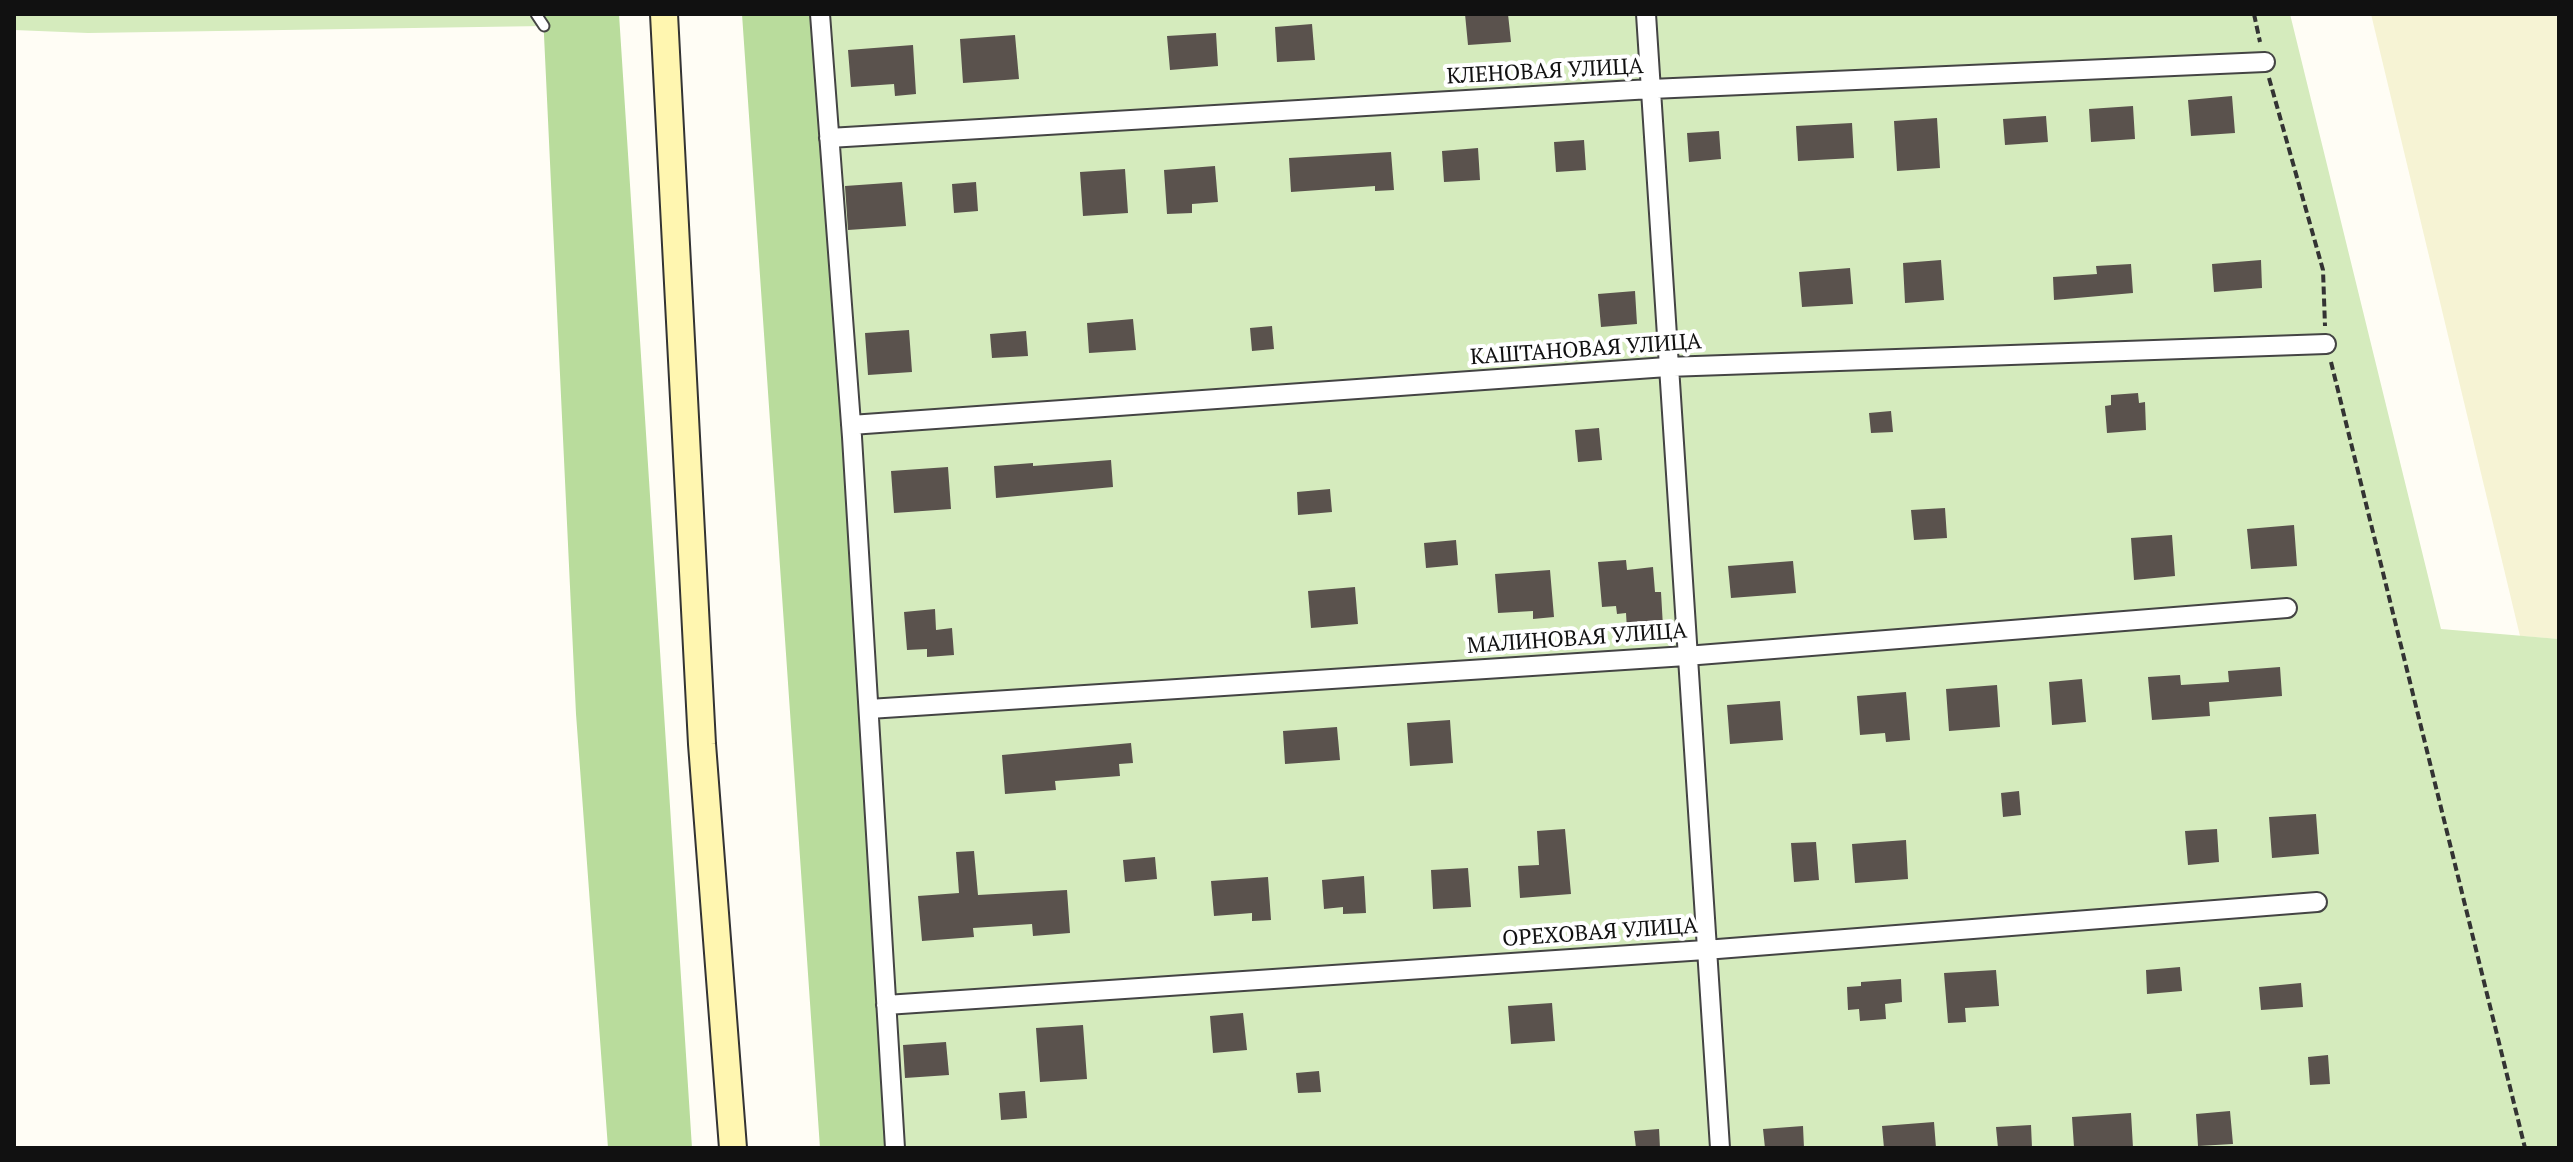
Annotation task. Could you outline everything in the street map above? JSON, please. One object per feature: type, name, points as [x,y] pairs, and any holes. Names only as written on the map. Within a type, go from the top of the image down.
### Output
[{"type":"street","points":[[664,14],[702,744],[733,1148]]},
{"type":"street","points":[[820,14],[851,425],[895,1148]]},
{"type":"street","points":[[1646,14],[1720,1148]]},
{"type":"street","name":"КЛЕНОВАЯ УЛИЦА","points":[[829,138],[1651,89],[2265,62]]},
{"type":"street","name":"КАШТАНОВАЯ УЛИЦА","points":[[851,425],[1667,367],[2326,344]]},
{"type":"street","name":"МАЛИНОВАЯ УЛИЦА","points":[[869,709],[1686,656],[2287,608]]},
{"type":"street","name":"ОРЕХОВАЯ УЛИЦА","points":[[886,1005],[1705,950],[2317,902]]},
{"type":"lane","points":[[536,14],[544,26]]},
{"type":"path","points":[[2254,14],[2323,270],[2326,344],[2525,1148]]},
{"type":"shaded area","points":[[2371,14],[2559,14],[2559,639],[2520,636]]},
{"type":"green space","points":[[14,14],[543,14],[544,26],[88,33],[14,30]]},
{"type":"green space","points":[[543,14],[619,14],[692,1148],[608,1148],[576,714]]},
{"type":"green space","points":[[742,14],[817,14],[891,1148],[820,1148]]},
{"type":"green space","points":[[829,14],[2290,14],[2441,629],[2559,639],[2559,1148],[903,1148]]},
{"type":"building","points":[[1465,14],[1508,14],[1511,42],[1468,45]]},
{"type":"building","points":[[1312,24],[1315,60],[1277,62],[1275,27]]},
{"type":"building","points":[[1216,33],[1218,66],[1170,70],[1167,36]]},
{"type":"building","points":[[1015,35],[1019,79],[963,83],[960,39]]},
{"type":"building","points":[[913,45],[916,94],[895,96],[894,84],[851,87],[848,50]]},
{"type":"building","points":[[2232,96],[2235,133],[2191,136],[2188,100]]},
{"type":"building","points":[[2133,106],[2135,139],[2091,142],[2089,109]]},
{"type":"building","points":[[2046,116],[2048,142],[2005,145],[2003,119]]},
{"type":"building","points":[[1937,118],[1940,168],[1897,171],[1894,121]]},
{"type":"building","points":[[1852,123],[1854,158],[1798,161],[1796,126]]},
{"type":"building","points":[[1719,131],[1721,159],[1689,162],[1687,133]]},
{"type":"building","points":[[1584,140],[1586,170],[1556,172],[1554,142]]},
{"type":"building","points":[[1478,148],[1480,180],[1444,182],[1442,151]]},
{"type":"building","points":[[1391,152],[1394,190],[1375,191],[1375,186],[1291,192],[1289,158]]},
{"type":"building","points":[[1215,166],[1218,202],[1192,204],[1192,213],[1167,214],[1164,170]]},
{"type":"building","points":[[1125,169],[1128,213],[1083,216],[1080,172]]},
{"type":"building","points":[[902,182],[906,226],[848,230],[845,186]]},
{"type":"building","points":[[976,182],[978,211],[954,213],[952,184]]},
{"type":"building","points":[[1941,260],[1944,300],[1905,303],[1903,263]]},
{"type":"building","points":[[2261,260],[2262,288],[2214,292],[2212,264]]},
{"type":"building","points":[[2131,264],[2133,293],[2054,300],[2053,277],[2097,274],[2096,266]]},
{"type":"building","points":[[1850,268],[1853,304],[1802,307],[1799,272]]},
{"type":"building","points":[[1635,291],[1637,324],[1601,327],[1598,294]]},
{"type":"building","points":[[1133,319],[1136,350],[1089,353],[1087,323]]},
{"type":"building","points":[[1272,326],[1274,349],[1252,351],[1250,328]]},
{"type":"building","points":[[909,330],[912,372],[868,375],[865,333]]},
{"type":"building","points":[[1026,331],[1028,356],[992,358],[990,334]]},
{"type":"building","points":[[2138,393],[2139,403],[2145,402],[2146,430],[2107,433],[2105,406],[2111,405],[2111,395]]},
{"type":"building","points":[[1891,411],[1893,432],[1871,433],[1869,413]]},
{"type":"building","points":[[1599,428],[1602,460],[1578,462],[1575,430]]},
{"type":"building","points":[[1111,460],[1113,487],[996,498],[994,466]]},
{"type":"building","points":[[948,467],[951,509],[894,513],[891,471]]},
{"type":"building","points":[[1330,489],[1332,512],[1298,515],[1297,492]]},
{"type":"building","points":[[1945,508],[1947,538],[1914,540],[1911,510]]},
{"type":"building","points":[[2294,525],[2297,566],[2251,569],[2247,529]]},
{"type":"building","points":[[2172,535],[2175,576],[2134,580],[2131,538]]},
{"type":"building","points":[[1456,540],[1458,565],[1426,568],[1424,543]]},
{"type":"building","points":[[1626,560],[1627,570],[1653,567],[1655,592],[1661,592],[1663,627],[1627,630],[1626,613],[1617,614],[1616,606],[1602,607],[1598,562]]},
{"type":"building","points":[[1793,561],[1796,593],[1731,598],[1728,566]]},
{"type":"building","points":[[1550,570],[1554,617],[1533,619],[1533,611],[1498,613],[1495,574]]},
{"type":"building","points":[[1355,587],[1358,624],[1311,628],[1308,591]]},
{"type":"building","points":[[935,609],[936,630],[952,628],[954,655],[927,657],[927,649],[907,650],[904,612]]},
{"type":"building","points":[[2280,667],[2282,696],[2209,702],[2210,716],[2152,720],[2148,677],[2180,675],[2181,685],[2229,682],[2228,671]]},
{"type":"building","points":[[2082,679],[2086,722],[2052,725],[2049,682]]},
{"type":"building","points":[[1997,685],[2000,727],[1949,731],[1946,689]]},
{"type":"building","points":[[1906,692],[1910,740],[1886,742],[1885,733],[1860,735],[1857,696]]},
{"type":"building","points":[[1780,701],[1783,740],[1730,744],[1727,705]]},
{"type":"building","points":[[1450,720],[1453,763],[1410,766],[1407,723]]},
{"type":"building","points":[[1337,727],[1340,760],[1285,764],[1283,731]]},
{"type":"building","points":[[1131,743],[1133,763],[1119,764],[1120,776],[1055,781],[1056,790],[1005,794],[1002,755]]},
{"type":"building","points":[[2019,791],[2021,815],[2003,817],[2001,793]]},
{"type":"building","points":[[2316,814],[2319,854],[2272,858],[2269,817]]},
{"type":"building","points":[[1565,829],[1571,894],[1520,898],[1518,866],[1539,865],[1537,831]]},
{"type":"building","points":[[2217,829],[2219,862],[2188,865],[2185,831]]},
{"type":"building","points":[[1906,840],[1908,879],[1855,883],[1852,844]]},
{"type":"building","points":[[1816,842],[1819,880],[1794,882],[1791,843]]},
{"type":"building","points":[[974,851],[978,895],[1067,890],[1070,933],[1033,936],[1032,924],[973,928],[974,937],[922,941],[918,896],[959,893],[956,852]]},
{"type":"building","points":[[1155,857],[1157,879],[1125,882],[1123,860]]},
{"type":"building","points":[[1468,868],[1471,907],[1433,909],[1431,870]]},
{"type":"building","points":[[1364,876],[1366,913],[1343,914],[1343,907],[1324,909],[1322,880]]},
{"type":"building","points":[[1268,877],[1271,920],[1252,921],[1252,913],[1214,916],[1211,881]]},
{"type":"building","points":[[2180,967],[2182,991],[2147,994],[2146,970]]},
{"type":"building","points":[[1996,970],[1999,1006],[1965,1008],[1966,1022],[1948,1023],[1944,973]]},
{"type":"building","points":[[1901,979],[1902,1002],[1885,1004],[1886,1019],[1860,1021],[1859,1009],[1848,1010],[1847,987],[1861,986],[1861,982]]},
{"type":"building","points":[[2301,983],[2303,1007],[2261,1010],[2259,987]]},
{"type":"building","points":[[1552,1003],[1555,1041],[1511,1044],[1508,1006]]},
{"type":"building","points":[[1243,1013],[1247,1050],[1213,1053],[1210,1016]]},
{"type":"building","points":[[1083,1025],[1087,1079],[1040,1082],[1036,1028]]},
{"type":"building","points":[[946,1042],[949,1075],[905,1078],[903,1045]]},
{"type":"building","points":[[2328,1055],[2330,1084],[2310,1085],[2308,1057]]},
{"type":"building","points":[[1319,1071],[1321,1092],[1298,1093],[1296,1073]]},
{"type":"building","points":[[1025,1091],[1027,1118],[1001,1120],[999,1093]]},
{"type":"building","points":[[2230,1111],[2233,1144],[2198,1146],[2196,1114]]},
{"type":"building","points":[[2131,1113],[2133,1148],[2074,1147],[2072,1117]]},
{"type":"building","points":[[1934,1122],[1936,1148],[1884,1148],[1882,1126]]},
{"type":"building","points":[[2031,1125],[2032,1148],[1998,1148],[1996,1127]]},
{"type":"building","points":[[1803,1126],[1804,1148],[1765,1148],[1763,1129]]},
{"type":"building","points":[[1659,1129],[1660,1148],[1636,1148],[1634,1131]]}]
